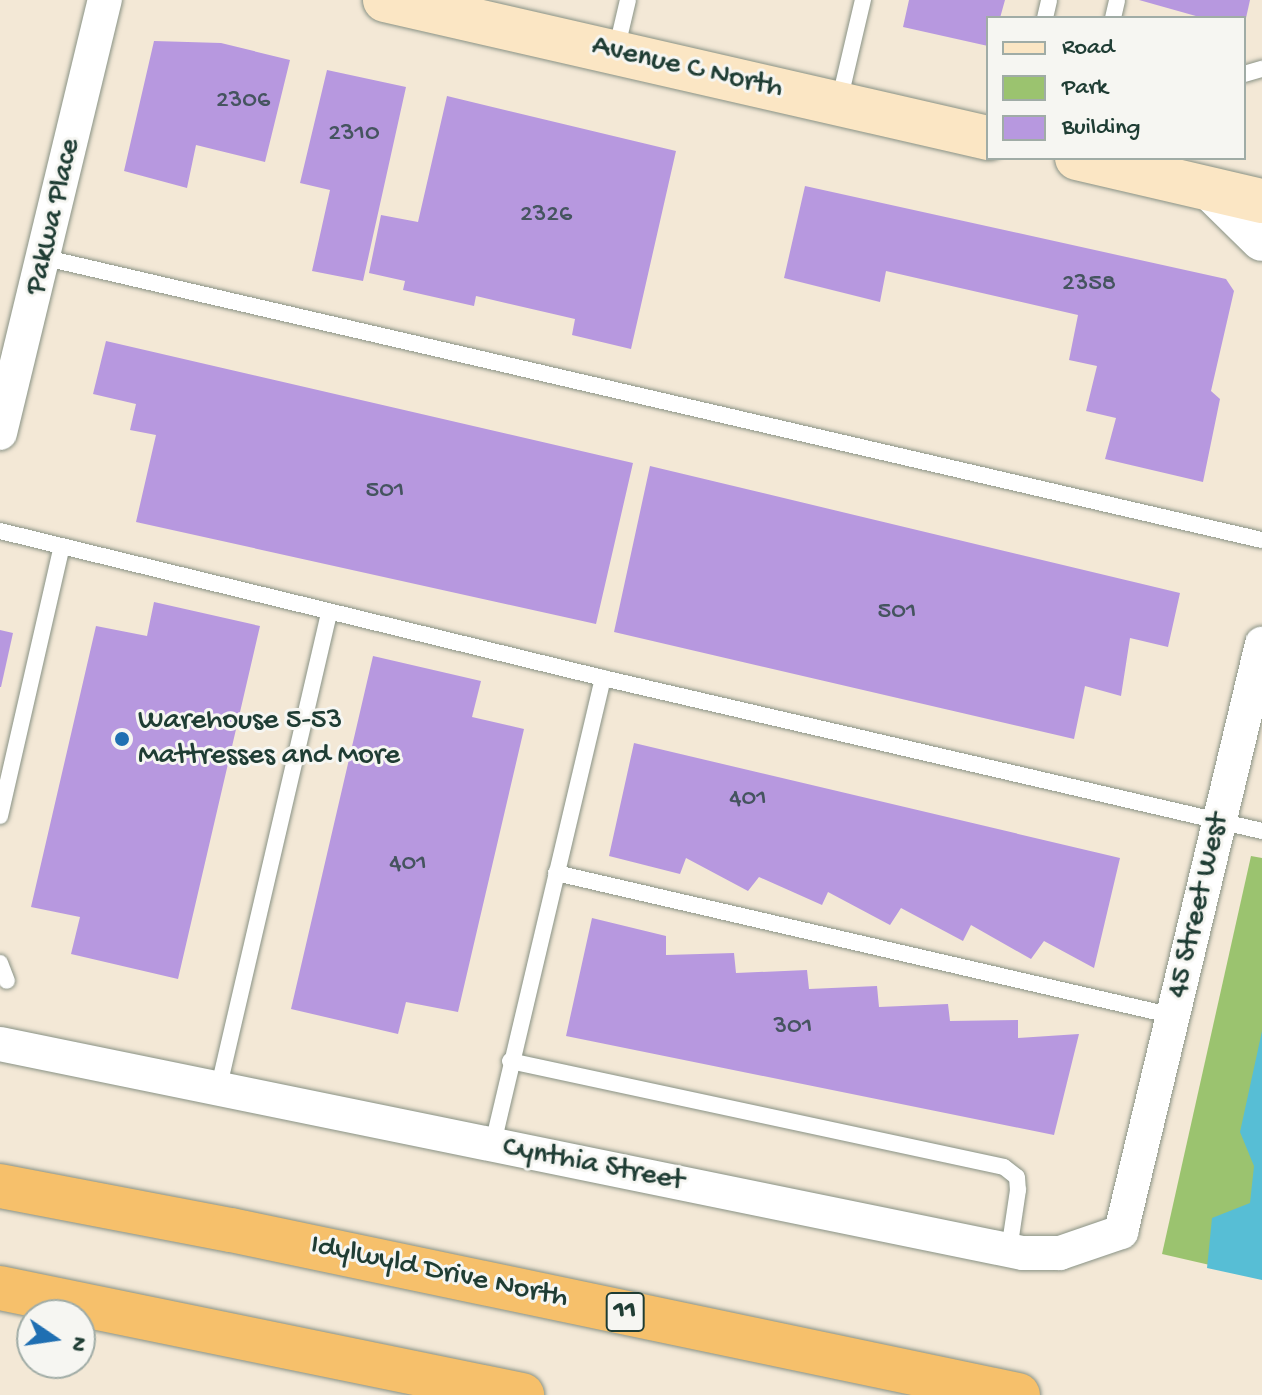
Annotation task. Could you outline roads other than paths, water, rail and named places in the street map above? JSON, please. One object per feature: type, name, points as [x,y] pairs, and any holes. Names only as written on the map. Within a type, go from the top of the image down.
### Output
[{"type":"highway","points":[[0,1157],[66,1172],[231,1230]]},
{"type":"highway","name":"Idylwyld Drive North","points":[[0,1186],[231,1230],[1018,1395]]},
{"type":"highway","points":[[0,1288],[522,1395]]},
{"type":"main road","name":"Avenue C North","points":[[385,0],[986,138]]},
{"type":"main road","points":[[1088,160],[1262,201]]},
{"type":"main road","points":[[1211,190],[1262,169]]},
{"type":"street","name":"Pakwa Place","points":[[0,433],[46,258],[105,0]]},
{"type":"street","points":[[1211,190],[1262,240]]},
{"type":"street","name":"45 Street West","points":[[1139,1169],[1262,644]]},
{"type":"street","name":"Cynthia Street","points":[[0,1044],[219,1086],[1009,1250],[1060,1253],[1121,1232],[1139,1169]]},
{"type":"lane","points":[[616,52],[628,0]]},
{"type":"lane","points":[[839,104],[863,0]]},
{"type":"lane","points":[[46,258],[1262,540]]},
{"type":"lane","points":[[0,531],[61,549],[329,613],[1262,831]]},
{"type":"lane","points":[[0,816],[61,549]]},
{"type":"lane","points":[[219,1086],[329,613]]},
{"type":"lane","points":[[493,1145],[510,1061],[603,678]]},
{"type":"lane","points":[[556,873],[1174,1016]]},
{"type":"lane","points":[[0,963],[7,981]]},
{"type":"lane","points":[[510,1061],[1004,1167],[1017,1177],[1018,1190],[1009,1250]]},
{"type":"water","points":[[1262,1031],[1262,1280],[1207,1268],[1212,1218],[1250,1203],[1254,1166],[1240,1132]]},
{"type":"place","name":"Warehouse 5-53 Mattresses and More","points":[[122,739]]}]
